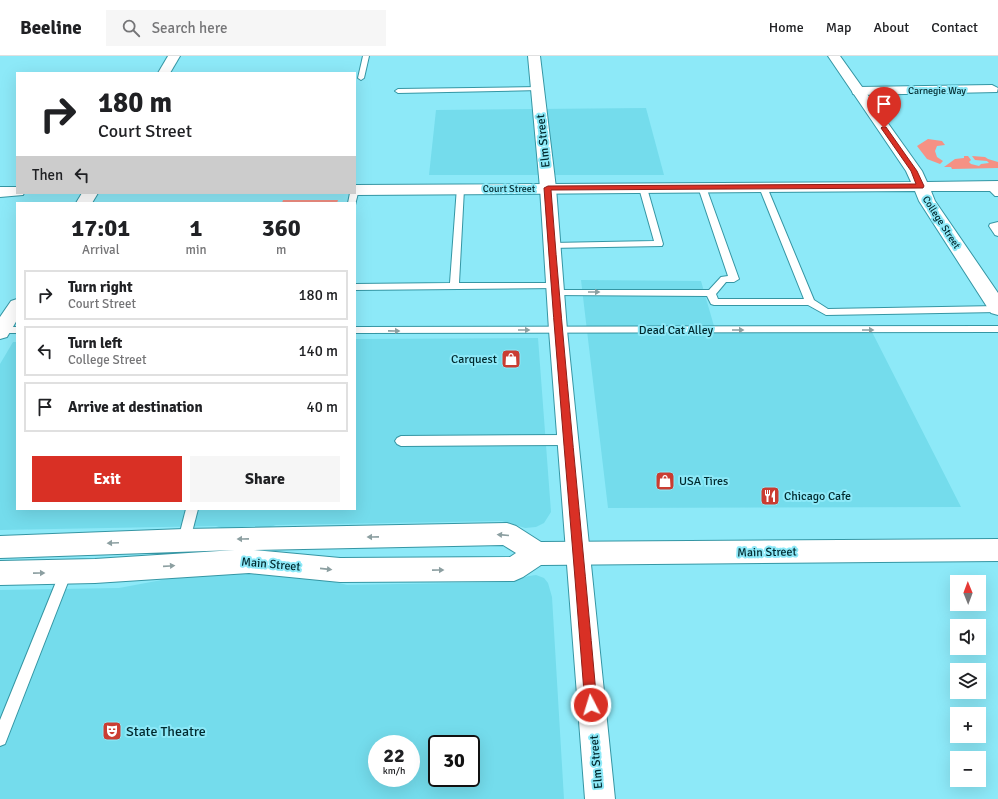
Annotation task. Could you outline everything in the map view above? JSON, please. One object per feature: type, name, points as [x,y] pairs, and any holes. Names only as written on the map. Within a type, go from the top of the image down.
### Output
[{"type":"street","points":[[165,72],[174,56]]},
{"type":"street","name":"Elm Street","points":[[534,56],[548,188],[558,330],[600,799]]},
{"type":"street","name":"College Street","points":[[834,56],[914,171],[927,201],[998,309]]},
{"type":"street","name":"Carnegie Way","points":[[858,91],[995,89]]},
{"type":"street","name":"Court Street","points":[[356,190],[920,186],[995,189]]},
{"type":"street","points":[[0,192],[16,192]]},
{"type":"street","points":[[4,331],[16,307]]},
{"type":"street","name":"Main Street","points":[[0,547],[184,540],[508,534],[537,553],[578,554],[998,550]]},
{"type":"street","name":"Main Street","points":[[0,574],[66,572],[249,561],[340,570],[514,569],[537,553]]},
{"type":"lane","points":[[361,78],[366,56]]},
{"type":"lane","points":[[398,91],[538,90]]},
{"type":"lane","points":[[702,187],[734,279],[724,279],[712,297]]},
{"type":"lane","points":[[763,187],[810,302]]},
{"type":"lane","points":[[552,246],[659,244],[643,188]]},
{"type":"lane","points":[[454,286],[460,189]]},
{"type":"lane","points":[[998,225],[993,226],[998,233]]},
{"type":"lane","points":[[356,286],[454,286],[555,289],[810,302],[826,312],[998,309]]},
{"type":"lane","name":"Dead Cat Alley","points":[[356,330],[998,329]]},
{"type":"lane","points":[[401,441],[569,440]]},
{"type":"lane","points":[[184,540],[192,510]]},
{"type":"lane","points":[[0,739],[66,572]]},
{"type":"shaded area","points":[[646,108],[664,175],[429,175],[436,110]]},
{"type":"shaded area","points":[[928,139],[942,141],[945,145],[937,146],[935,151],[937,157],[943,161],[940,164],[927,159],[917,146]]},
{"type":"shaded area","points":[[964,156],[968,156],[971,160],[969,162],[971,164],[979,166],[981,164],[989,163],[987,161],[975,160],[972,156],[985,157],[998,162],[998,168],[952,169],[951,167],[944,167],[955,159],[964,158]]},
{"type":"shaded area","points":[[283,200],[338,200],[337,202],[282,202]]},
{"type":"shaded area","points":[[581,280],[701,281],[716,333],[872,332],[961,507],[608,508]]},
{"type":"shaded area","points":[[538,338],[551,512],[544,523],[536,527],[525,528],[502,521],[276,525],[254,533],[235,533],[216,526],[0,530],[0,364],[13,342],[16,342],[16,510],[356,510],[356,339]]},
{"type":"shaded area","points":[[236,572],[312,576],[347,585],[504,582],[536,575],[544,578],[548,583],[552,597],[564,799],[0,799],[0,590],[119,588],[183,576]]},
{"type":"place","name":"Carquest","points":[[511,359]]},
{"type":"place","name":"USA Tires","points":[[665,481]]},
{"type":"place","name":"Chicago Cafe","points":[[770,496]]},
{"type":"place","name":"State Theatre","points":[[112,731]]},
{"type":"route","points":[[591,705],[576,518],[554,286],[548,188],[920,186],[914,171],[884,128]]}]
